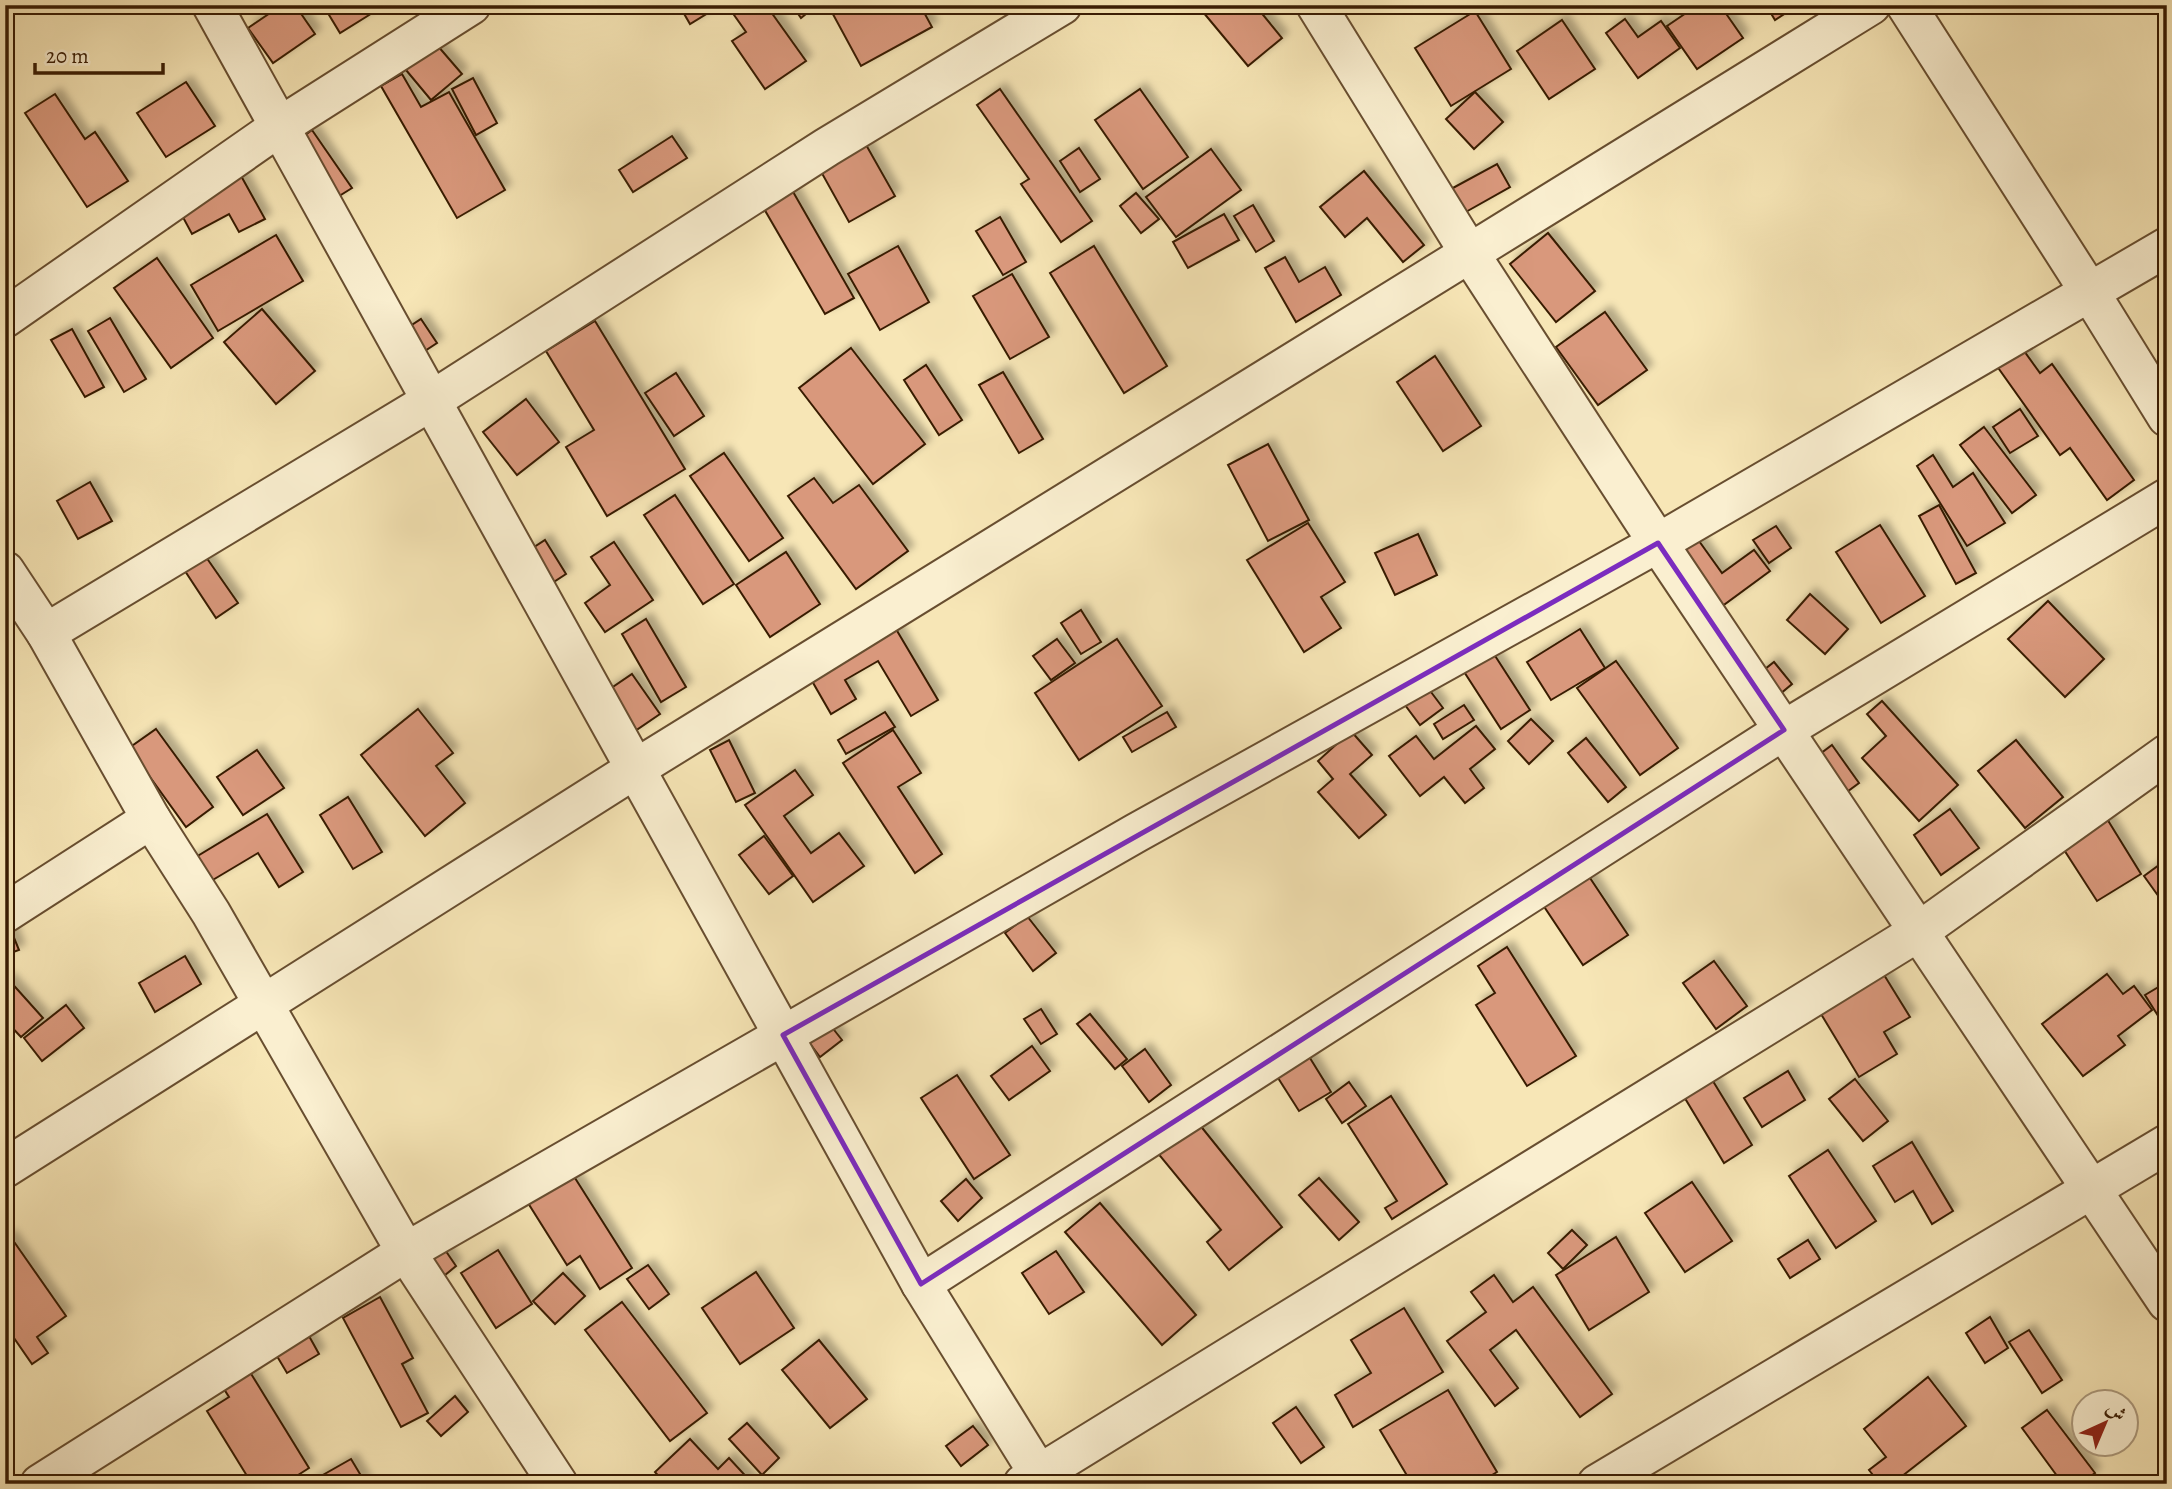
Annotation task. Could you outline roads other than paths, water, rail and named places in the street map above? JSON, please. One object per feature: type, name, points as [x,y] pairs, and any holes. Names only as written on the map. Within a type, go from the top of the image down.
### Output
[{"type":"street","points":[[212,5],[921,1284],[1036,1480],[1918,932],[2167,754]]},
{"type":"street","points":[[5,318],[279,127],[471,5]]},
{"type":"street","points":[[46,633],[431,401],[827,147],[1062,5]]},
{"type":"street","points":[[1316,5],[1470,254],[1658,543],[2090,1191],[2167,1302]]},
{"type":"street","points":[[5,1168],[635,769],[1871,5]]},
{"type":"street","points":[[1906,5],[2167,417]]},
{"type":"street","points":[[40,1484],[406,1252],[1136,833],[1658,543],[2167,247]]},
{"type":"street","points":[[921,1284],[1784,730],[2167,498]]},
{"type":"street","points":[[5,571],[46,633],[151,818],[211,913],[406,1252],[558,1484]]},
{"type":"street","points":[[5,913],[151,818]]},
{"type":"street","points":[[1597,1484],[2167,1144]]}]
